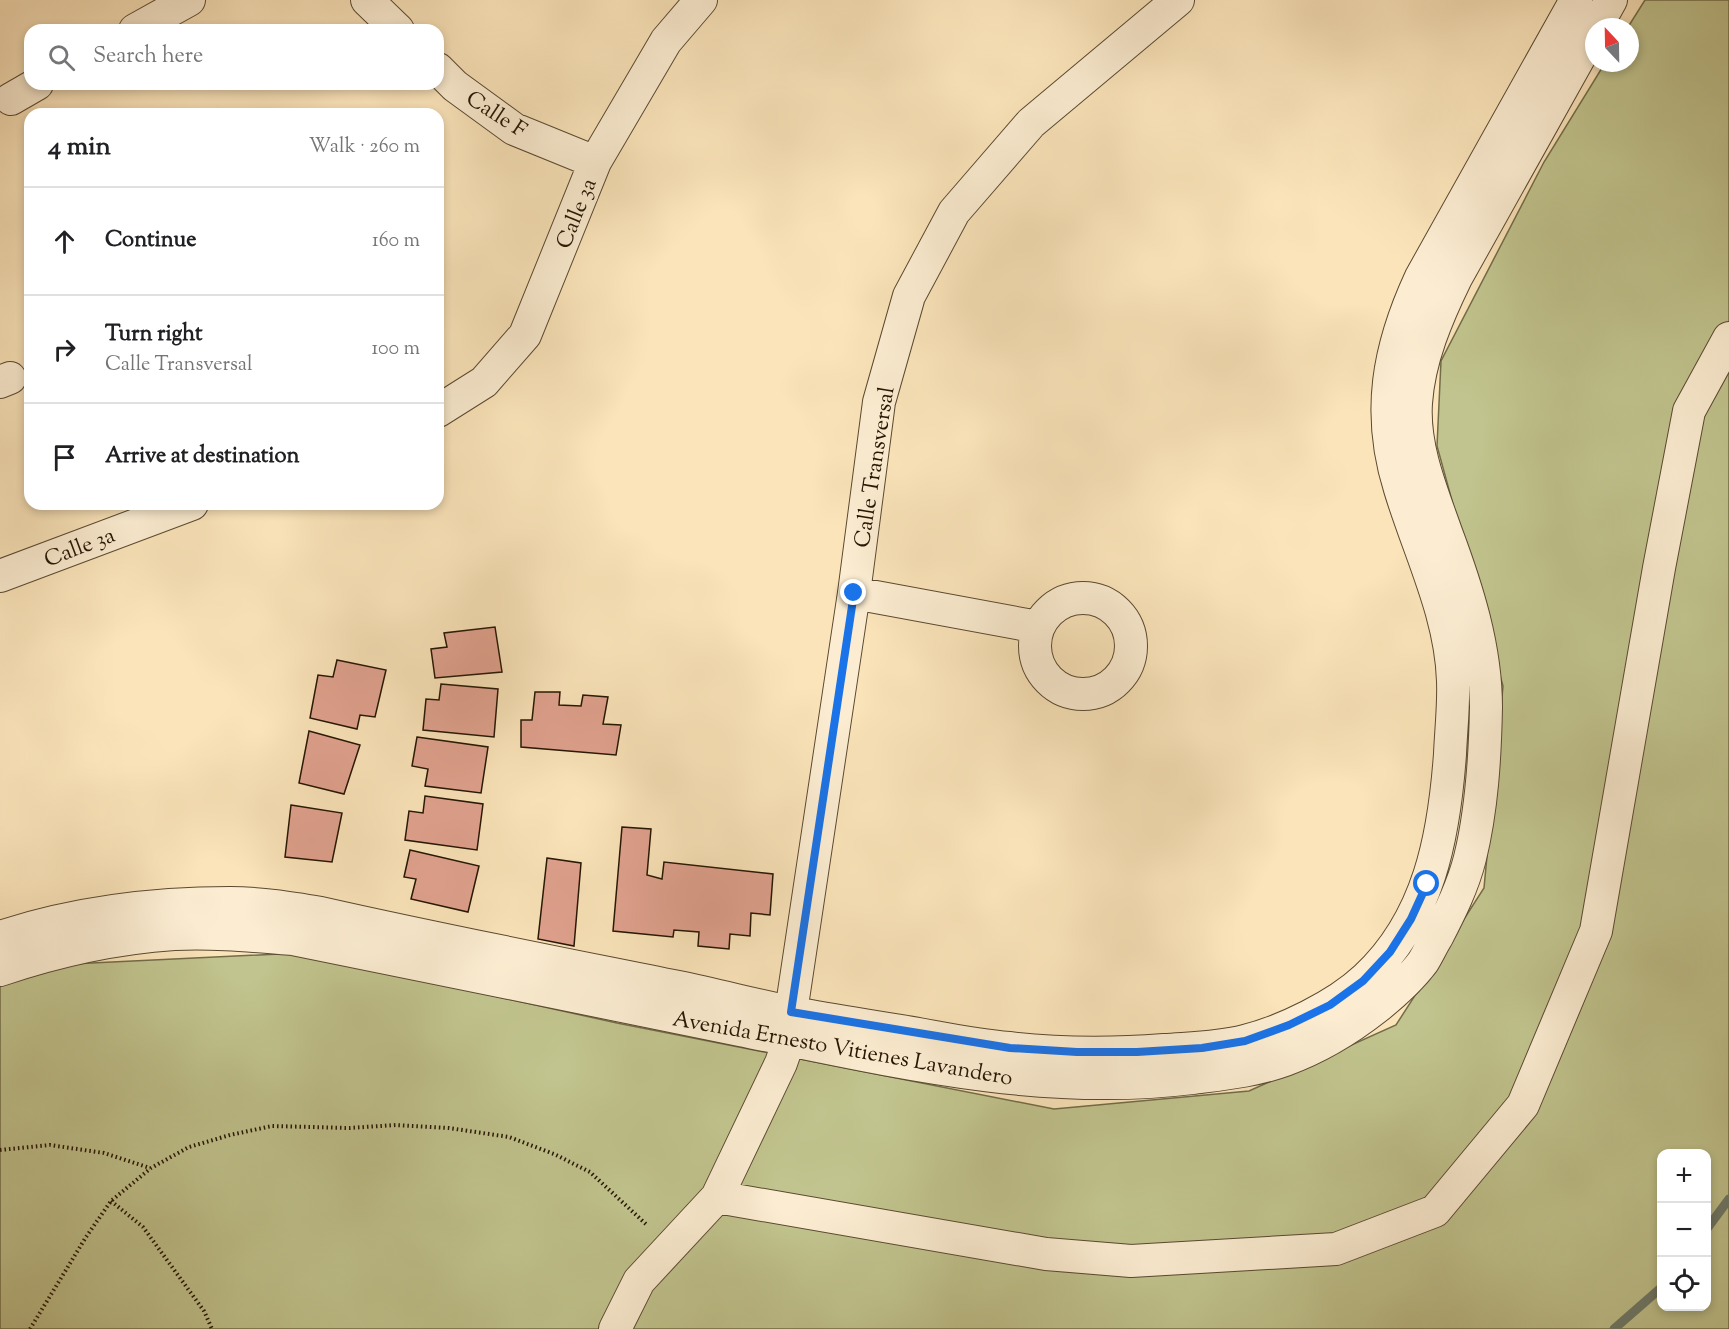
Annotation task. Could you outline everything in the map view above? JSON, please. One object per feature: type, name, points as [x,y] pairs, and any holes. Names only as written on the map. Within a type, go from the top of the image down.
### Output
[{"type":"street","points":[[146,24],[189,0]]},
{"type":"street","points":[[367,0],[392,24]]},
{"type":"street","name":"Calle 3a","points":[[444,407],[484,382],[525,335],[595,162],[666,41],[701,0]]},
{"type":"street","name":"Calle Transversal","points":[[615,1329],[639,1281],[717,1197],[781,1063],[790,1026],[854,593],[879,402],[909,296],[954,212],[1030,123],[1178,0]]},
{"type":"street","name":"Avenida Ernesto Vitienes Lavandero","points":[[790,1026],[1010,1048],[1077,1052],[1137,1052],[1202,1048],[1245,1041],[1289,1025],[1330,1005],[1363,981],[1390,952],[1411,919],[1427,884],[1438,849],[1447,791],[1453,678],[1449,644],[1430,574],[1399,486],[1387,424],[1390,364],[1406,308],[1421,277],[1576,0]]},
{"type":"street","name":"Avenida Ernesto Vitienes Lavandero","points":[[1601,18],[1611,0]]},
{"type":"street","name":"Avenida Ernesto Vitienes Lavandero","points":[[0,937],[68,918],[137,909],[186,904],[232,903],[282,907],[370,940],[790,1026],[963,1072],[1047,1082],[1112,1084],[1168,1081],[1234,1073],[1280,1062],[1317,1047],[1359,1022],[1389,998],[1422,963],[1449,914],[1469,863],[1479,816],[1485,751],[1486,700],[1483,657],[1461,572],[1430,486],[1420,447],[1415,407],[1420,369],[1437,317],[1456,278],[1585,47]]},
{"type":"street","name":"Calle F","points":[[444,75],[514,129],[595,162]]},
{"type":"street","points":[[1406,308],[1437,317]]},
{"type":"street","points":[[717,1197],[1046,1254],[1131,1261],[1336,1249],[1435,1211],[1523,1106],[1596,931],[1659,568],[1689,411],[1729,338]]},
{"type":"street","name":"Calle 3a","points":[[0,576],[176,510]]},
{"type":"street","points":[[854,593],[1038,627]]},
{"type":"street","name":"Avenida Ernesto Vitienes Lavandero","points":[[0,970],[62,951],[174,934],[370,940]]},
{"type":"path","points":[[30,1329],[86,1236],[111,1201],[151,1168],[189,1147],[272,1126],[350,1128],[396,1125],[449,1128],[509,1137],[554,1154],[590,1172],[670,1247]]},
{"type":"path","points":[[0,1150],[50,1145],[104,1152],[151,1168]]},
{"type":"path","points":[[111,1201],[143,1227],[204,1311],[212,1329]]},
{"type":"green space","points":[[1645,0],[1729,0],[1729,1329],[0,1329],[0,986],[71,964],[300,953],[617,1023],[1054,1109],[1249,1091],[1396,1025],[1484,888],[1503,686],[1437,446],[1441,361],[1544,162],[1599,72],[1639,72],[1639,18],[1634,18]]},
{"type":"building","points":[[495,627],[502,672],[435,678],[431,649],[447,647],[444,633]]},
{"type":"building","points":[[337,660],[386,670],[375,717],[360,715],[357,729],[310,718],[318,675],[333,677]]},
{"type":"building","points":[[441,684],[498,689],[494,737],[423,730],[426,699],[439,700]]},
{"type":"building","points":[[535,692],[560,692],[559,705],[581,706],[583,695],[608,697],[603,724],[621,725],[616,755],[521,747],[521,720],[532,720]]},
{"type":"building","points":[[309,731],[360,745],[344,794],[299,783]]},
{"type":"building","points":[[417,737],[488,747],[481,793],[425,786],[428,769],[412,766]]},
{"type":"building","points":[[425,796],[483,804],[477,850],[405,840],[409,811],[423,813]]},
{"type":"building","points":[[291,805],[342,813],[332,862],[285,857]]},
{"type":"building","points":[[622,827],[651,829],[647,875],[662,879],[664,862],[773,874],[770,915],[751,913],[750,936],[730,934],[729,949],[698,946],[699,932],[674,930],[673,937],[613,931]]},
{"type":"building","points":[[410,850],[479,866],[468,912],[411,899],[416,879],[404,877]]},
{"type":"building","points":[[547,858],[581,863],[574,946],[538,939]]},
{"type":"waterway","points":[[1711,1223],[1729,1199]]},
{"type":"waterway","points":[[1614,1329],[1657,1291]]},
{"type":"route","points":[[854,593],[791,1012],[1010,1048],[1077,1052],[1137,1052],[1202,1048],[1245,1041],[1289,1025],[1330,1005],[1363,981],[1390,952],[1411,919],[1427,884]]}]
